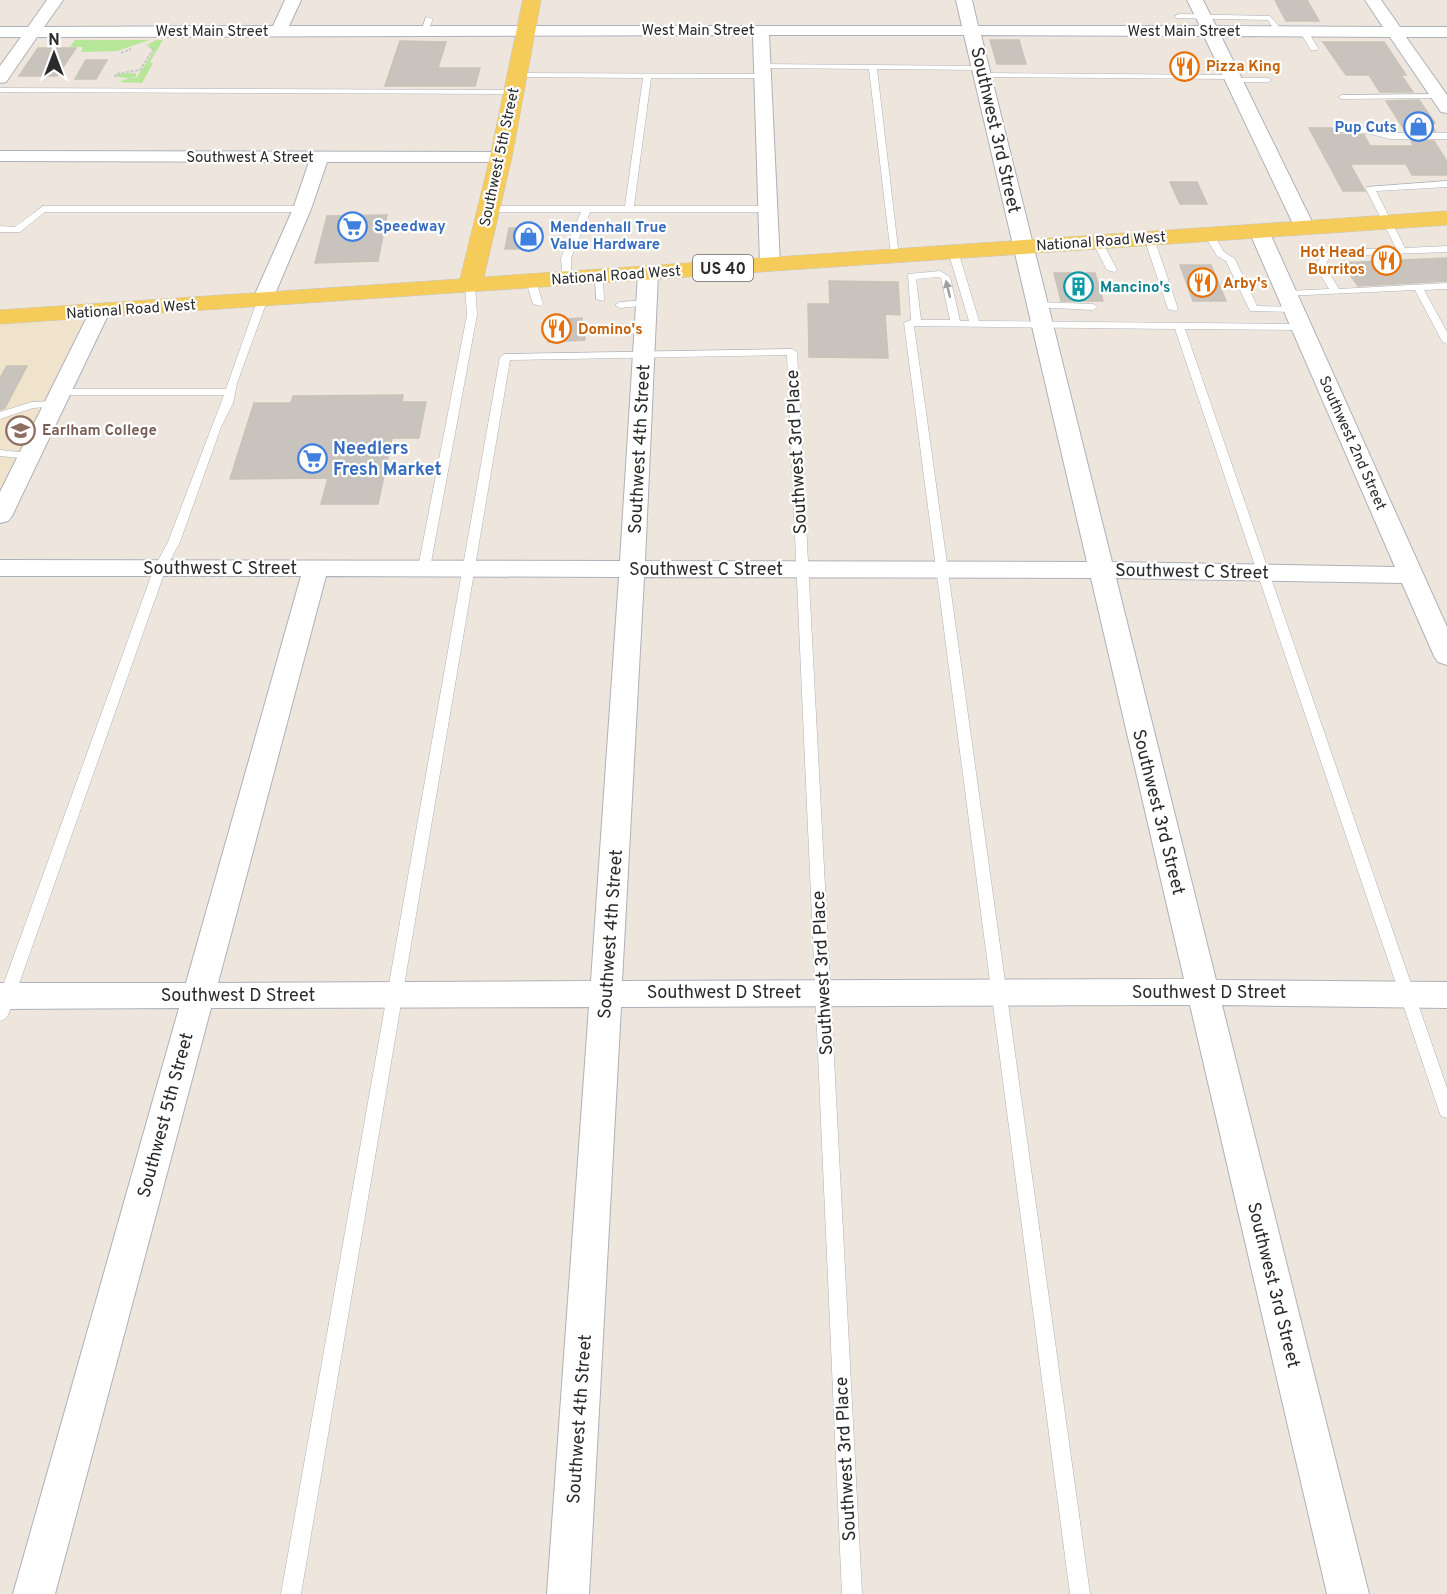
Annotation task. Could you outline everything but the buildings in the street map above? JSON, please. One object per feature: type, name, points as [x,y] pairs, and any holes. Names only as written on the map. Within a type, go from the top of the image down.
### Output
[{"type":"main road","name":"Southwest 5th Street","points":[[470,285],[501,157],[532,0]]},
{"type":"main road","name":"National Road West","points":[[0,317],[566,279],[599,288],[637,316],[770,264],[911,261],[953,251],[1447,218]]},
{"type":"street","points":[[0,78],[55,0]]},
{"type":"street","points":[[279,31],[293,0]]},
{"type":"street","name":"Southwest 3rd Street","points":[[964,0],[1348,1594]]},
{"type":"street","points":[[1195,0],[1305,228]]},
{"type":"street","points":[[1373,0],[1443,102]]},
{"type":"street","name":"West Main Street","points":[[0,32],[279,31],[426,24],[526,29],[972,30],[1206,22],[1279,31],[1447,32]]},
{"type":"street","points":[[761,31],[770,264]]},
{"type":"street","name":"Southwest A Street","points":[[0,156],[501,157]]},
{"type":"street","points":[[262,301],[302,209],[320,157]]},
{"type":"street","name":"Southwest 2nd Street","points":[[1259,231],[1447,656]]},
{"type":"street","points":[[1,513],[100,311]]},
{"type":"street","name":"Southwest 4th Street","points":[[568,1594],[632,568],[637,316]]},
{"type":"street","name":"Southwest C Street","points":[[0,568],[942,569],[1412,575]]},
{"type":"street","name":"Southwest 5th Street","points":[[34,1594],[316,568]]},
{"type":"street","name":"Southwest D Street","points":[[2,1003],[198,995],[823,992],[1203,992],[1447,995]]},
{"type":"lane","points":[[1179,16],[1206,22]]},
{"type":"lane","points":[[1305,32],[1314,48]]},
{"type":"lane","points":[[0,90],[515,83],[873,67],[1268,80]]},
{"type":"lane","points":[[873,67],[911,261],[913,275],[910,278],[916,323]]},
{"type":"lane","points":[[629,209],[647,76]]},
{"type":"lane","points":[[1342,97],[1443,102]]},
{"type":"lane","points":[[1337,130],[1367,129],[1390,136],[1447,136]]},
{"type":"lane","points":[[1402,250],[1370,189],[1447,184]]},
{"type":"lane","points":[[0,229],[17,230],[43,209],[302,209]]},
{"type":"lane","points":[[488,209],[768,209]]},
{"type":"lane","points":[[566,279],[568,250],[587,209]]},
{"type":"lane","points":[[1209,234],[1220,254],[1230,259],[1253,309],[1294,310]]},
{"type":"lane","points":[[1149,238],[1173,309]]},
{"type":"lane","points":[[1097,242],[1112,270]]},
{"type":"lane","points":[[1336,292],[1320,266],[1325,256],[1447,249]]},
{"type":"lane","points":[[953,251],[975,324]]},
{"type":"lane","points":[[911,261],[945,277],[956,323]]},
{"type":"lane","points":[[531,281],[538,304]]},
{"type":"lane","points":[[424,568],[472,315],[470,285]]},
{"type":"lane","points":[[1040,315],[1179,326],[1294,310],[1336,292],[1447,286]]},
{"type":"lane","points":[[1418,287],[1447,341]]},
{"type":"lane","points":[[2,1003],[160,568],[174,542],[231,392],[232,382],[262,301]]},
{"type":"lane","points":[[1080,1594],[909,323],[975,324],[1092,307]]},
{"type":"lane","points":[[291,1594],[505,357],[637,316]]},
{"type":"lane","name":"Southwest 3rd Place","points":[[637,316],[792,352],[852,1594]]},
{"type":"lane","points":[[1179,326],[1447,1111]]},
{"type":"lane","points":[[0,416],[57,398],[231,392]]},
{"type":"lane","points":[[0,453],[29,456]]},
{"type":"path","points":[[118,78],[114,75],[137,74],[153,50],[147,46]]},
{"type":"shaded area","name":"Earlham College","points":[[100,311],[0,516],[0,317]]},
{"type":"green space","points":[[75,40],[149,40],[117,51],[81,52],[83,47],[70,47]]},
{"type":"green space","points":[[156,40],[163,40],[150,62],[153,63],[142,83],[119,82],[129,78],[117,77],[117,74],[136,73],[136,76],[129,79],[137,77],[154,51],[147,45]]},
{"type":"place","name":"Pizza King","points":[[1185,66]]},
{"type":"place","name":"Pup Cuts","points":[[1418,127]]},
{"type":"place","name":"Speedway","points":[[353,226]]},
{"type":"place","name":"Mendenhall True Value Hardware","points":[[529,236]]},
{"type":"place","name":"Hot Head Burritos","points":[[1386,261]]},
{"type":"place","name":"Arby's","points":[[1202,283]]},
{"type":"place","name":"Mancino's","points":[[1079,287]]},
{"type":"place","name":"Domino's","points":[[557,329]]},
{"type":"place","name":"Earlham College","points":[[21,430]]},
{"type":"place","name":"Needlers Fresh Market","points":[[312,458]]}]
